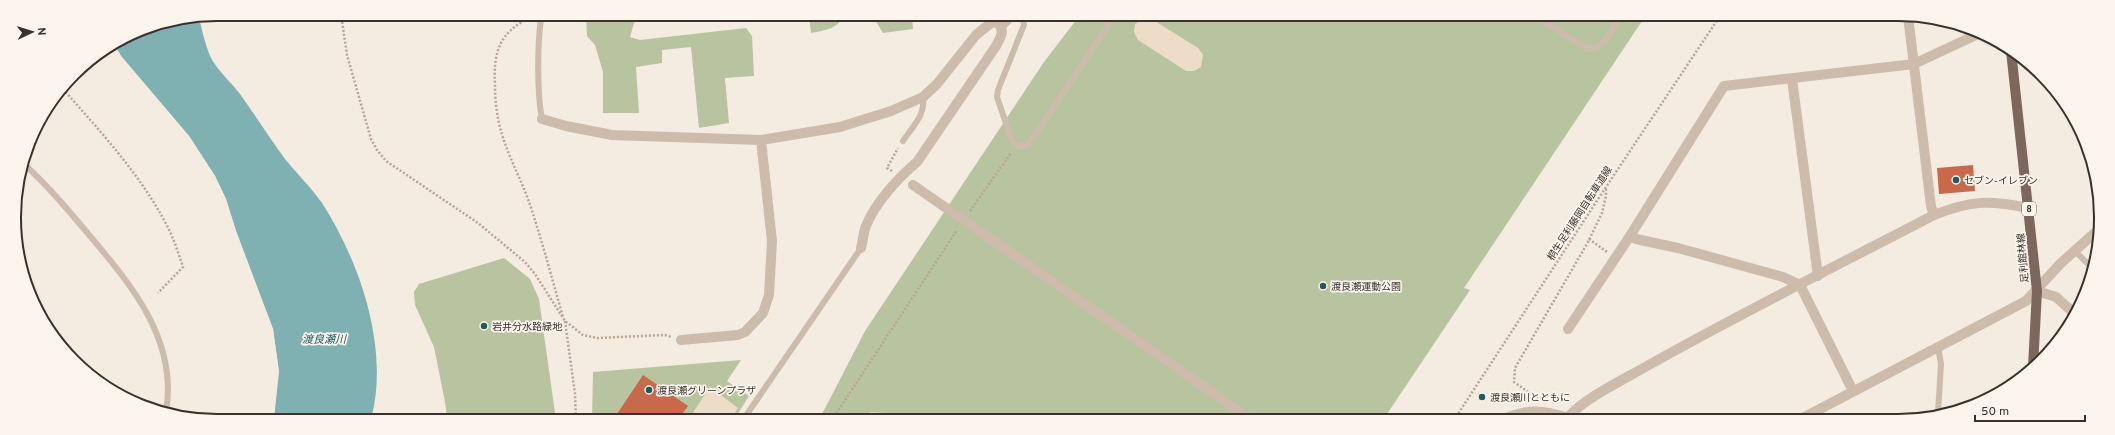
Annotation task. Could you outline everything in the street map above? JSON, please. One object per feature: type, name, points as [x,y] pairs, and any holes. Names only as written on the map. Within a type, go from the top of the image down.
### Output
[{"type":"main road","name":"足利館林線","points":[[2012,58],[2037,291],[2033,359]]},
{"type":"street","points":[[1909,21],[1931,206],[1934,215]]},
{"type":"street","points":[[542,119],[566,126],[612,135],[761,140],[840,127],[891,111],[923,97],[936,84],[976,35],[992,22],[998,23],[1002,28],[1003,33],[996,46],[916,162],[887,192],[866,226],[861,248]]},
{"type":"street","points":[[1568,329],[1630,236],[1724,86],[1914,64],[1973,36]]},
{"type":"street","points":[[1792,79],[1818,276]]},
{"type":"street","points":[[681,340],[738,335],[745,332],[753,324],[767,304],[772,241],[761,140]]},
{"type":"street","points":[[901,176],[1243,414]]},
{"type":"street","points":[[1577,414],[1603,391],[1693,340],[1934,215],[1966,204],[1987,201],[2028,208]]},
{"type":"street","points":[[1810,414],[2017,307],[2037,291],[2075,250],[2093,234]]},
{"type":"street","points":[[1630,236],[1636,239],[1678,248],[1783,277],[1800,285],[1853,391]]},
{"type":"street","points":[[2037,291],[2056,297],[2071,310]]},
{"type":"street","points":[[1519,414],[1542,410],[1553,414]]},
{"type":"lane","points":[[542,21],[539,72],[542,119]]},
{"type":"lane","points":[[1002,28],[1009,21]]},
{"type":"lane","points":[[1024,21],[1024,24],[998,90],[997,97],[1012,141],[1019,146],[1026,146],[1031,141],[1111,21]]},
{"type":"lane","points":[[1544,21],[1587,49],[1594,50],[1601,46],[1617,21]]},
{"type":"lane","points":[[902,141],[921,116],[924,104],[923,97]]},
{"type":"lane","points":[[28,168],[66,207],[118,269],[153,323],[160,338],[167,368],[169,393],[167,407]]},
{"type":"lane","points":[[747,414],[861,248]]},
{"type":"lane","points":[[2075,250],[2088,264]]},
{"type":"lane","points":[[1938,347],[1941,364],[1938,409]]},
{"type":"path","points":[[342,21],[347,55],[371,139],[377,150],[386,161],[478,223],[525,262],[535,274],[565,321],[582,335],[597,338],[665,335],[681,340]]},
{"type":"path","points":[[523,21],[514,28],[500,44],[496,53],[494,68],[496,104],[501,132],[529,202],[565,321],[575,394],[576,414]]},
{"type":"path","name":"桐生足利藤岡自転車道線","points":[[1458,414],[1606,186],[1717,21]]},
{"type":"path","points":[[66,93],[99,129],[146,189],[166,223],[184,267],[158,293]]},
{"type":"path","points":[[890,162],[902,141]]},
{"type":"path","points":[[968,214],[1010,154],[1019,146]]},
{"type":"path","points":[[1538,399],[1514,382],[1515,368],[1589,239],[1602,213],[1606,196],[1606,186]]},
{"type":"path","points":[[836,414],[959,227]]},
{"type":"path","points":[[1589,239],[1615,258]]},
{"type":"green space","points":[[586,21],[636,21],[630,37],[640,40],[746,28],[752,36],[754,76],[725,78],[729,123],[699,128],[691,47],[662,50],[662,63],[636,67],[639,113],[603,113],[603,72],[595,45],[587,36]]},
{"type":"green space","points":[[810,21],[841,21],[831,28],[811,33]]},
{"type":"green space","points":[[876,21],[912,21],[913,29],[883,33]]},
{"type":"green space","name":"渡良瀬運動公園","points":[[1075,21],[1642,21],[1464,288],[1470,290],[1387,414],[822,414],[865,331],[1044,62]]},
{"type":"green space","name":"岩井分水路緑地","points":[[504,258],[530,279],[539,299],[555,414],[446,414],[434,347],[415,305],[414,292],[419,284]]},
{"type":"green space","points":[[741,360],[727,381],[749,396],[738,414],[592,414],[593,372]]},
{"type":"shaded area","points":[[1140,21],[1155,21],[1198,48],[1203,55],[1201,67],[1194,71],[1186,71],[1138,40],[1134,32],[1135,24]]},
{"type":"shaded area","points":[[710,387],[738,408],[734,414],[692,414]]},
{"type":"shaded area","points":[[871,412],[887,414],[866,414]]},
{"type":"water","name":"渡良瀬川","points":[[200,22],[207,47],[213,61],[240,94],[285,159],[322,203],[336,226],[348,252],[368,307],[374,335],[377,364],[376,392],[372,414],[275,414],[279,372],[273,329],[236,231],[226,199],[215,176],[189,136],[121,56],[117,49],[142,36],[154,31]]},
{"type":"pier","points":[[117,49],[121,56],[189,136],[215,176],[226,199],[236,231],[273,329],[279,372],[276,371],[271,330],[234,231],[224,199],[213,177],[187,137],[120,58],[115,50]]},
{"type":"building","name":"セブン-イレブン","points":[[1973,165],[1975,191],[1939,194],[1937,168]]},
{"type":"building","name":"渡良瀬グリーンプラザ","points":[[643,375],[688,406],[682,414],[617,414]]},
{"type":"place","name":"セブン-イレブン","points":[[1956,180]]},
{"type":"place","name":"渡良瀬運動公園","points":[[1323,286]]},
{"type":"place","name":"岩井分水路緑地","points":[[484,326]]},
{"type":"place","name":"渡良瀬グリーンプラザ","points":[[649,390]]},
{"type":"place","name":"渡良瀬川とともに","points":[[1482,397]]}]
